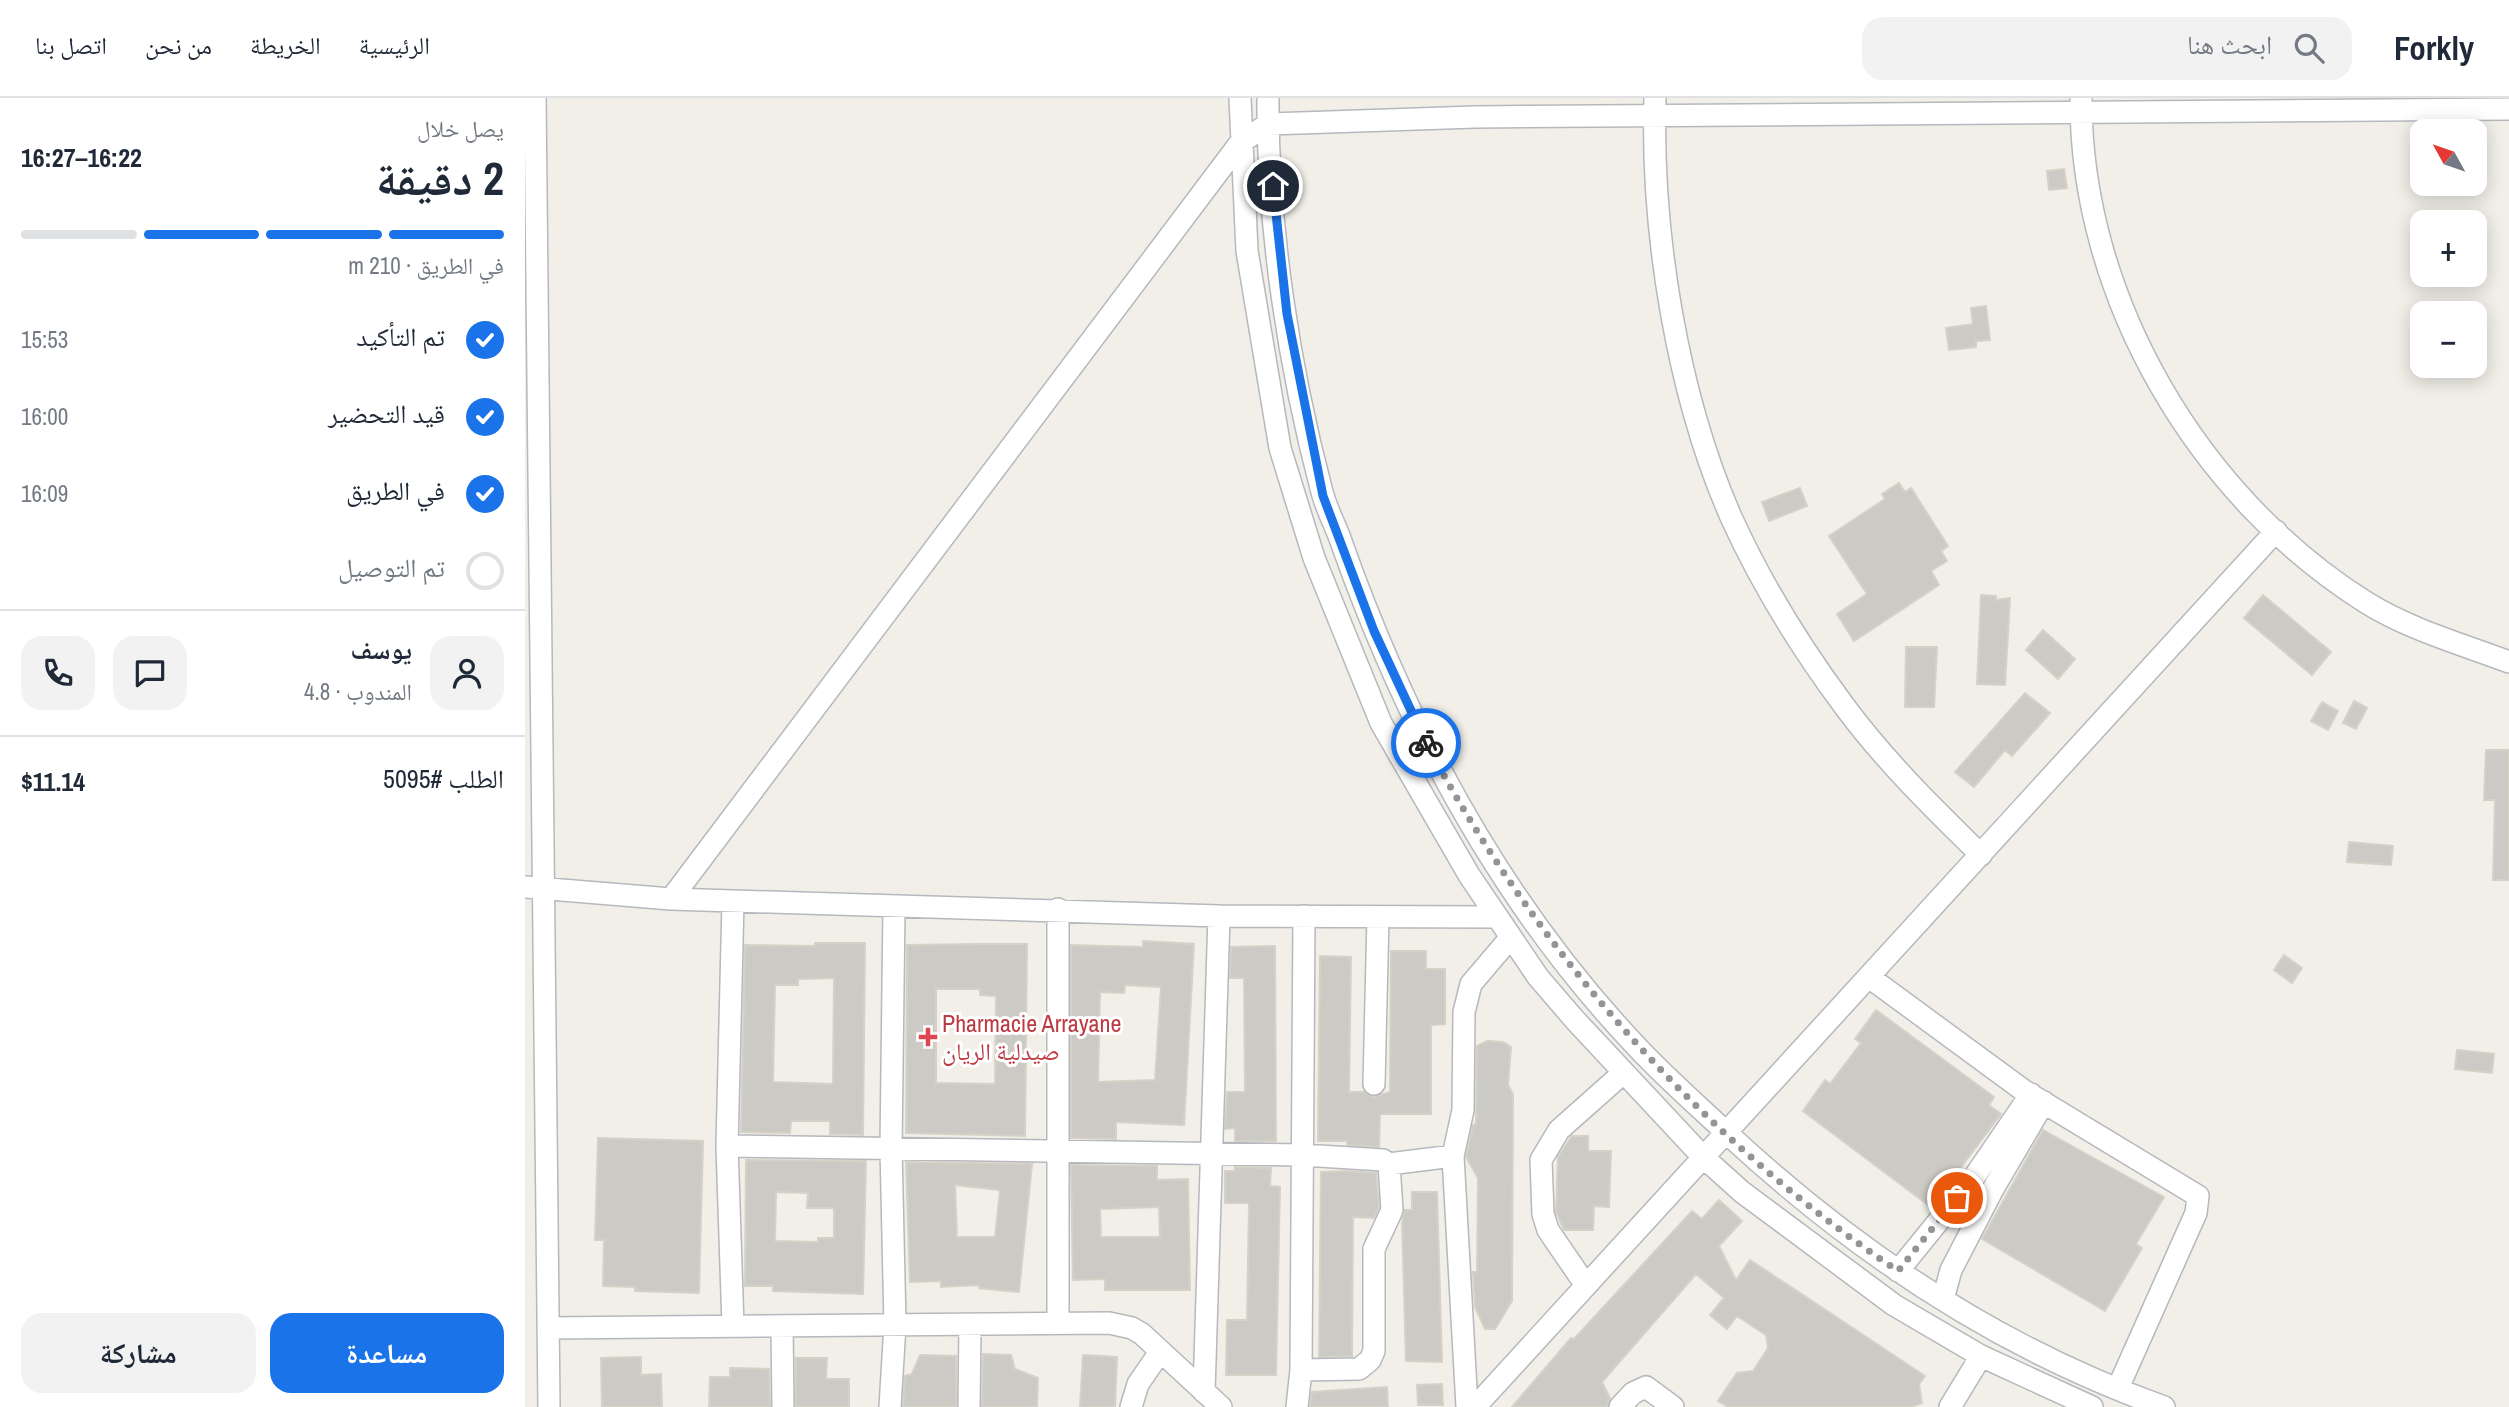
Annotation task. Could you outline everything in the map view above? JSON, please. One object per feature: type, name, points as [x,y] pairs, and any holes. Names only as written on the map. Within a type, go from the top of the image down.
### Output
[{"type":"street","points":[[534,98],[534,887],[549,1407]]},
{"type":"street","points":[[1241,98],[1268,124]]},
{"type":"street","points":[[1241,98],[1240,143],[1247,251],[1262,355],[1280,448],[1314,558],[1381,723],[1424,801],[1497,917],[1538,977],[1622,1074],[1703,1157],[1742,1192],[1852,1277],[1981,1356],[2092,1407]]},
{"type":"street","points":[[1268,98],[1268,124],[1287,314],[1323,496],[1374,631],[1414,721],[1495,863],[1566,963],[1638,1048],[1795,1196],[1898,1271],[1943,1299],[2015,1340],[2164,1407]]},
{"type":"street","points":[[671,899],[1240,143],[1268,124],[1475,107],[1860,105],[2509,109]]},
{"type":"street","points":[[2081,106],[2092,216],[2134,335],[2163,390],[2194,439],[2276,531],[2327,575],[2369,604],[2427,633],[2509,662]]},
{"type":"street","points":[[1654,108],[1657,204],[1663,265],[1675,326],[1709,459],[1731,516],[1805,650],[1845,708],[1890,764],[1980,855]]},
{"type":"street","points":[[1475,1407],[1703,1157],[1724,1130],[1869,977],[2276,531]]},
{"type":"street","points":[[534,887],[671,899],[894,908],[1058,909],[1219,916],[1497,917]]},
{"type":"street","points":[[733,902],[727,1146],[733,1326]]},
{"type":"street","points":[[890,1407],[895,1325],[891,1148],[894,908]]},
{"type":"street","points":[[1058,909],[1058,1322]]},
{"type":"street","points":[[1204,1392],[1219,916]]},
{"type":"street","points":[[1297,1407],[1301,1370],[1304,916]]},
{"type":"street","points":[[1374,1084],[1378,918]]},
{"type":"street","points":[[1468,1407],[1453,1156],[1463,1110],[1467,996],[1480,970],[1511,937]]},
{"type":"street","points":[[1869,977],[2037,1098],[2198,1196],[2196,1213],[2118,1388]]},
{"type":"street","points":[[1585,1284],[1548,1230],[1543,1214],[1541,1160],[1559,1130],[1622,1074]]},
{"type":"street","points":[[1898,1271],[2037,1098]]},
{"type":"street","points":[[1943,1299],[1948,1278],[2037,1098]]},
{"type":"street","points":[[727,1146],[1303,1155],[1379,1159],[1388,1164],[1453,1156]]},
{"type":"street","points":[[1301,1370],[1359,1370],[1373,1353],[1376,1335],[1374,1249],[1392,1210],[1388,1164]]},
{"type":"street","points":[[1975,1176],[1993,1189]]},
{"type":"street","points":[[548,1328],[1058,1322],[1125,1326],[1142,1335],[1221,1407]]},
{"type":"street","points":[[969,1407],[970,1325]]},
{"type":"street","points":[[782,1326],[783,1407]]},
{"type":"street","points":[[1131,1407],[1138,1384],[1160,1352]]},
{"type":"street","points":[[1950,1407],[1981,1356]]},
{"type":"street","points":[[1620,1407],[1633,1393],[1646,1387],[1673,1407]]},
{"type":"building","points":[[2064,169],[2067,188],[2049,190],[2047,171]]},
{"type":"building","points":[[1986,306],[1990,340],[1976,341],[1976,347],[1949,350],[1946,328],[1973,324],[1971,308]]},
{"type":"building","points":[[1899,483],[1905,492],[1911,488],[1948,546],[1941,551],[1947,561],[1931,571],[1939,585],[1854,641],[1837,614],[1867,594],[1829,536],[1885,499],[1882,494]]},
{"type":"building","points":[[1800,488],[1807,506],[1769,521],[1762,502]]},
{"type":"building","points":[[1981,595],[1996,596],[1996,600],[2010,598],[2005,685],[1977,684]]},
{"type":"building","points":[[2263,595],[2331,652],[2312,675],[2244,618]]},
{"type":"building","points":[[2043,630],[2075,659],[2058,679],[2026,650]]},
{"type":"building","points":[[1906,647],[1937,647],[1934,707],[1905,707]]},
{"type":"building","points":[[2025,693],[2050,713],[2012,756],[2005,750],[1974,787],[1955,772]]},
{"type":"building","points":[[2354,701],[2367,708],[2356,729],[2343,723]]},
{"type":"building","points":[[2322,702],[2338,711],[2328,730],[2311,721]]},
{"type":"building","points":[[2486,750],[2509,750],[2509,880],[2493,880],[2495,800],[2484,800]]},
{"type":"building","points":[[2349,842],[2393,846],[2391,865],[2347,862]]},
{"type":"building","points":[[1143,941],[1194,944],[1184,1125],[1116,1122],[1116,1139],[1071,1138],[1071,945],[1143,947]],"holes":[[[1125,985],[1161,987],[1155,1080],[1098,1082],[1100,992],[1124,993]]]},
{"type":"building","points":[[815,943],[865,943],[863,1135],[830,1134],[830,1121],[791,1121],[790,1133],[741,1132],[745,945],[815,946]],"holes":[[[834,978],[833,1084],[773,1082],[775,985],[798,985],[798,979]]]},
{"type":"building","points":[[1027,944],[1025,1136],[906,1133],[907,945]],"holes":[[[936,989],[980,989],[980,995],[996,996],[995,1084],[936,1083]]]},
{"type":"building","points":[[1275,946],[1276,1141],[1235,1141],[1235,1128],[1225,1129],[1227,1092],[1245,1092],[1244,978],[1230,978],[1231,947]]},
{"type":"building","points":[[1391,951],[1426,951],[1426,969],[1445,969],[1445,1024],[1431,1025],[1431,1114],[1380,1114],[1379,1147],[1347,1145],[1347,1141],[1318,1141],[1320,956],[1351,957],[1349,1092],[1364,1092],[1374,1097],[1390,1092]]},
{"type":"building","points":[[2284,955],[2302,968],[2292,983],[2274,970]]},
{"type":"building","points":[[1876,1010],[1994,1097],[1989,1105],[2001,1114],[1931,1207],[1803,1111],[1825,1080],[1830,1084],[1861,1043],[1855,1039]]},
{"type":"building","points":[[1487,1041],[1503,1042],[1511,1047],[1508,1085],[1513,1094],[1512,1301],[1495,1329],[1485,1329],[1475,1307],[1473,1272],[1477,1272],[1478,1178],[1466,1157],[1473,1125],[1476,1124],[1477,1046]]},
{"type":"building","points":[[2457,1050],[2494,1054],[2492,1073],[2455,1069]]},
{"type":"building","points":[[2043,1130],[2164,1197],[2136,1244],[2142,1248],[2105,1311],[1982,1239]]},
{"type":"building","points":[[1572,1136],[1588,1136],[1588,1151],[1611,1151],[1609,1207],[1594,1206],[1593,1230],[1564,1230],[1556,1212],[1558,1157]]},
{"type":"building","points":[[598,1138],[703,1141],[699,1293],[635,1291],[635,1287],[603,1286],[604,1240],[595,1240]]},
{"type":"building","points":[[746,1160],[866,1161],[863,1294],[773,1291],[773,1286],[745,1286]],"holes":[[[776,1192],[808,1193],[807,1208],[834,1208],[834,1238],[818,1238],[818,1242],[775,1241]]]},
{"type":"building","points":[[906,1162],[1032,1164],[1019,1292],[979,1288],[979,1285],[941,1287],[941,1281],[910,1282]],"holes":[[[955,1185],[1000,1190],[995,1237],[957,1237]]]},
{"type":"building","points":[[1071,1165],[1157,1166],[1157,1180],[1188,1179],[1190,1290],[1105,1290],[1105,1279],[1073,1280]],"holes":[[[1159,1207],[1160,1237],[1101,1237],[1100,1209]]]},
{"type":"building","points":[[1235,1167],[1271,1168],[1270,1186],[1280,1187],[1276,1375],[1226,1375],[1227,1320],[1247,1320],[1249,1203],[1225,1203],[1225,1171],[1235,1171]]},
{"type":"building","points":[[1321,1172],[1376,1173],[1379,1208],[1374,1218],[1353,1217],[1352,1356],[1319,1357]]},
{"type":"building","points":[[1412,1192],[1437,1192],[1442,1362],[1406,1361],[1402,1221],[1405,1210],[1412,1210]]},
{"type":"building","points":[[1719,1200],[1742,1221],[1719,1246],[1736,1280],[1750,1260],[1925,1376],[1919,1384],[1922,1403],[1911,1407],[1728,1407],[1718,1401],[1737,1373],[1753,1371],[1768,1348],[1766,1335],[1737,1316],[1727,1329],[1710,1315],[1724,1298],[1696,1274],[1602,1382],[1610,1398],[1607,1407],[1512,1407],[1571,1338],[1574,1339],[1692,1211],[1702,1219]]},
{"type":"building","points":[[983,1354],[1011,1355],[1015,1369],[1038,1378],[1037,1407],[982,1407]]},
{"type":"building","points":[[920,1355],[956,1356],[956,1407],[903,1407],[905,1376],[912,1374]]},
{"type":"building","points":[[1083,1355],[1117,1357],[1115,1407],[1080,1407]]},
{"type":"building","points":[[641,1357],[641,1375],[661,1374],[662,1407],[602,1407],[601,1358]]},
{"type":"building","points":[[796,1358],[827,1358],[826,1379],[849,1379],[849,1407],[796,1407]]},
{"type":"building","points":[[730,1368],[769,1369],[770,1407],[709,1407],[710,1377],[730,1377]]},
{"type":"building","points":[[1442,1384],[1443,1405],[1418,1405],[1417,1385]]},
{"type":"building","points":[[1387,1387],[1388,1407],[1310,1407],[1312,1392]]},
{"type":"way so far","points":[[1426,743],[1495,863],[1566,963],[1607,1014],[1677,1086],[1795,1196],[1858,1245],[1898,1271],[1957,1198]]},
{"type":"place","name":"Pharmacie Arrayane صيدلية الريان","points":[[928,1037]]},
{"type":"route","points":[[1273,186],[1278,249],[1298,383],[1323,496],[1374,631],[1426,743]]}]
